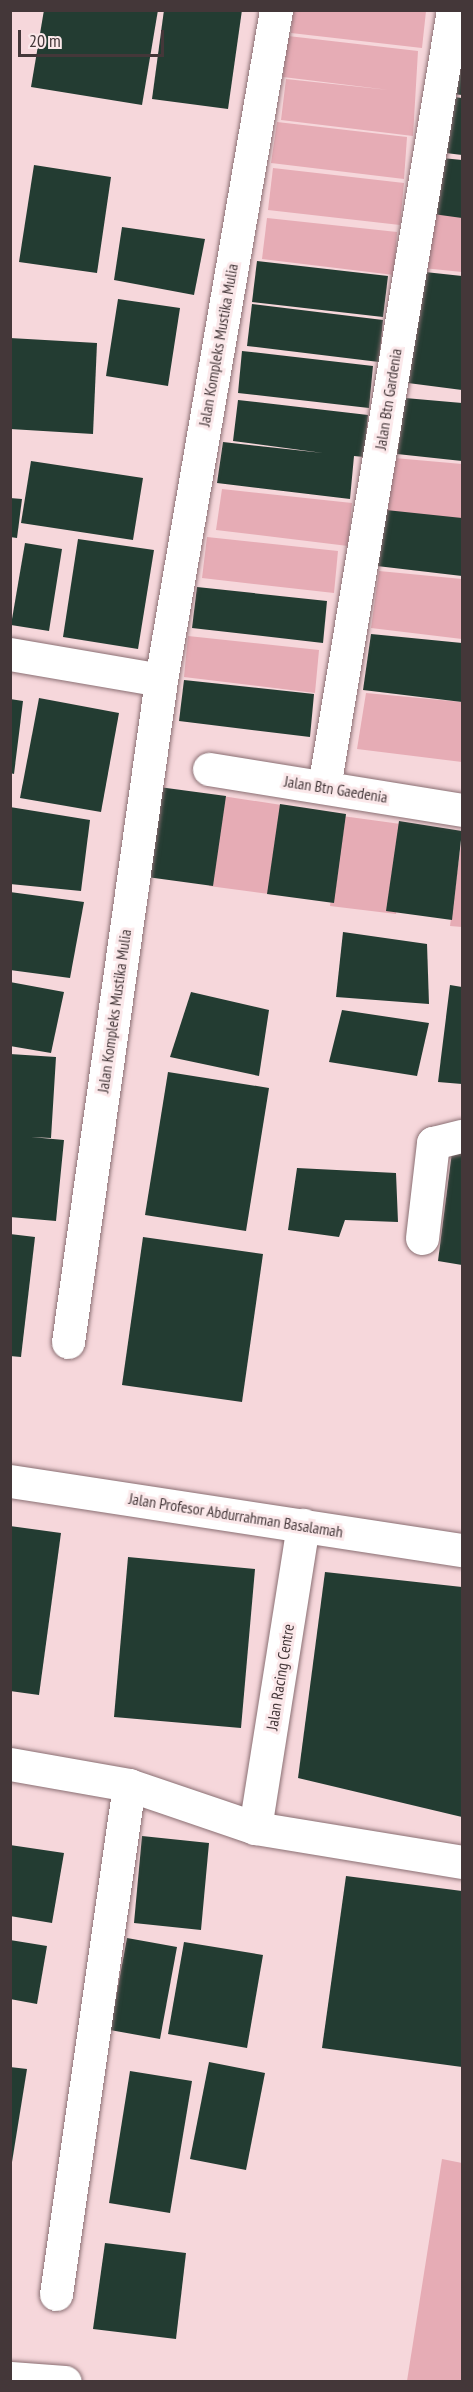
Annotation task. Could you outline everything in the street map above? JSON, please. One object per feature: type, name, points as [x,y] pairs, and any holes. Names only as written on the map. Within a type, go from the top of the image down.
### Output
[{"type":"street","name":"Jalan Kompleks Mustika Mulia","points":[[68,1342],[161,680],[276,10]]},
{"type":"street","name":"Jalan Btn Gardenia","points":[[324,787],[453,10]]},
{"type":"street","points":[[10,654],[161,680]]},
{"type":"street","name":"Jalan Btn Gaedenia","points":[[209,769],[462,810]]},
{"type":"street","points":[[422,1238],[434,1143],[462,1136]]},
{"type":"street","name":"Jalan Profesor Abdurrahman Basalamah","points":[[10,1480],[462,1550]]},
{"type":"street","name":"Jalan Racing Centre","points":[[255,1828],[303,1525]]},
{"type":"street","points":[[10,1764],[129,1785],[255,1828],[462,1862]]},
{"type":"street","points":[[56,2294],[129,1785]]},
{"type":"street","points":[[10,2378],[65,2382]]},
{"type":"shaded area","points":[[293,11],[426,11],[422,48],[291,33]]},
{"type":"shaded area","points":[[288,36],[418,51],[413,136],[281,120],[286,79],[389,90],[283,77]]},
{"type":"shaded area","points":[[277,122],[407,137],[404,179],[271,163]]},
{"type":"shaded area","points":[[273,168],[404,183],[400,225],[268,210]]},
{"type":"shaded area","points":[[432,211],[462,214],[462,272],[423,268]]},
{"type":"shaded area","points":[[267,218],[397,232],[394,275],[262,259]]},
{"type":"shaded area","points":[[394,458],[462,464],[462,523],[386,513]]},
{"type":"shaded area","points":[[222,489],[352,503],[348,546],[216,530]]},
{"type":"shaded area","points":[[207,537],[338,551],[334,593],[202,578]]},
{"type":"shaded area","points":[[379,571],[462,579],[462,639],[371,628]]},
{"type":"shaded area","points":[[188,636],[319,650],[315,693],[184,677]]},
{"type":"shaded area","points":[[366,693],[462,702],[462,762],[357,749]]},
{"type":"shaded area","points":[[222,796],[288,806],[276,895],[209,886]]},
{"type":"shaded area","points":[[342,816],[408,825],[396,914],[330,906]]},
{"type":"shaded area","points":[[462,836],[462,927],[450,926]]},
{"type":"shaded area","points":[[442,2159],[462,2163],[462,2381],[407,2381]]},
{"type":"building","points":[[44,10],[158,10],[142,105],[31,87]]},
{"type":"building","points":[[164,10],[242,10],[228,109],[152,99]]},
{"type":"building","points":[[462,36],[462,95],[453,94]]},
{"type":"building","points":[[454,97],[462,98],[462,155],[446,153]]},
{"type":"building","points":[[442,158],[462,160],[462,218],[433,214]]},
{"type":"building","points":[[34,165],[111,177],[97,273],[19,262]]},
{"type":"building","points":[[122,227],[205,239],[194,295],[114,280]]},
{"type":"building","points":[[257,261],[388,276],[383,317],[252,302]]},
{"type":"building","points":[[425,272],[462,276],[462,390],[408,383]]},
{"type":"building","points":[[118,299],[180,308],[168,386],[106,376]]},
{"type":"building","points":[[252,304],[383,320],[379,362],[247,346]]},
{"type":"building","points":[[10,338],[97,343],[93,434],[10,429]]},
{"type":"building","points":[[242,351],[373,366],[369,408],[238,393]]},
{"type":"building","points":[[405,398],[462,403],[462,461],[397,454]]},
{"type":"building","points":[[238,400],[368,415],[364,457],[354,456],[350,499],[217,483],[223,442],[323,453],[233,441]]},
{"type":"building","points":[[31,461],[143,478],[133,540],[21,523]]},
{"type":"building","points":[[10,498],[22,499],[17,538],[10,537]]},
{"type":"building","points":[[386,510],[462,518],[462,576],[377,566]]},
{"type":"building","points":[[78,539],[154,550],[138,649],[63,637]]},
{"type":"building","points":[[25,543],[62,549],[49,631],[11,625]]},
{"type":"building","points":[[197,587],[327,601],[323,643],[192,628]]},
{"type":"building","points":[[371,634],[462,643],[462,702],[363,690]]},
{"type":"building","points":[[184,680],[314,694],[310,737],[179,721]]},
{"type":"building","points":[[39,698],[119,713],[101,812],[20,798]]},
{"type":"building","points":[[10,699],[23,701],[14,774],[10,773]]},
{"type":"building","points":[[159,787],[226,796],[213,886],[147,877]]},
{"type":"building","points":[[280,804],[346,814],[334,903],[267,894]]},
{"type":"building","points":[[10,807],[90,820],[81,891],[10,884]]},
{"type":"building","points":[[399,821],[462,831],[452,920],[386,911]]},
{"type":"building","points":[[10,892],[84,902],[70,978],[10,970]]},
{"type":"building","points":[[343,932],[427,944],[429,1004],[336,997]]},
{"type":"building","points":[[10,982],[64,992],[51,1053],[10,1046]]},
{"type":"building","points":[[450,985],[462,987],[462,1084],[438,1082]]},
{"type":"building","points":[[191,992],[269,1010],[259,1076],[170,1057]]},
{"type":"building","points":[[342,1010],[429,1023],[417,1076],[329,1062]]},
{"type":"building","points":[[10,1054],[56,1057],[51,1138],[31,1137],[64,1140],[56,1221],[10,1217]]},
{"type":"building","points":[[168,1072],[269,1088],[246,1231],[145,1215]]},
{"type":"building","points":[[452,1152],[462,1153],[462,1265],[438,1261]]},
{"type":"building","points":[[297,1168],[396,1173],[398,1222],[345,1220],[339,1237],[288,1230]]},
{"type":"building","points":[[10,1234],[35,1237],[21,1357],[10,1356]]},
{"type":"building","points":[[143,1237],[263,1254],[242,1402],[122,1385]]},
{"type":"building","points":[[10,1526],[61,1533],[39,1695],[10,1691]]},
{"type":"building","points":[[128,1557],[255,1569],[241,1728],[114,1717]]},
{"type":"building","points":[[325,1572],[462,1587],[462,1817],[298,1778]]},
{"type":"building","points":[[142,1836],[209,1843],[201,1930],[134,1923]]},
{"type":"building","points":[[10,1845],[64,1853],[52,1923],[10,1916]]},
{"type":"building","points":[[346,1876],[462,1891],[462,2067],[322,2048]]},
{"type":"building","points":[[127,1938],[177,1947],[160,2039],[110,2030]]},
{"type":"building","points":[[10,1940],[47,1946],[37,2004],[10,1999]]},
{"type":"building","points":[[184,1942],[263,1955],[247,2048],[168,2034]]},
{"type":"building","points":[[209,2062],[265,2073],[246,2170],[190,2159]]},
{"type":"building","points":[[10,2067],[27,2069],[12,2162],[10,2161]]},
{"type":"building","points":[[130,2071],[192,2081],[170,2213],[109,2203]]},
{"type":"building","points":[[105,2243],[186,2253],[176,2339],[93,2329]]}]
